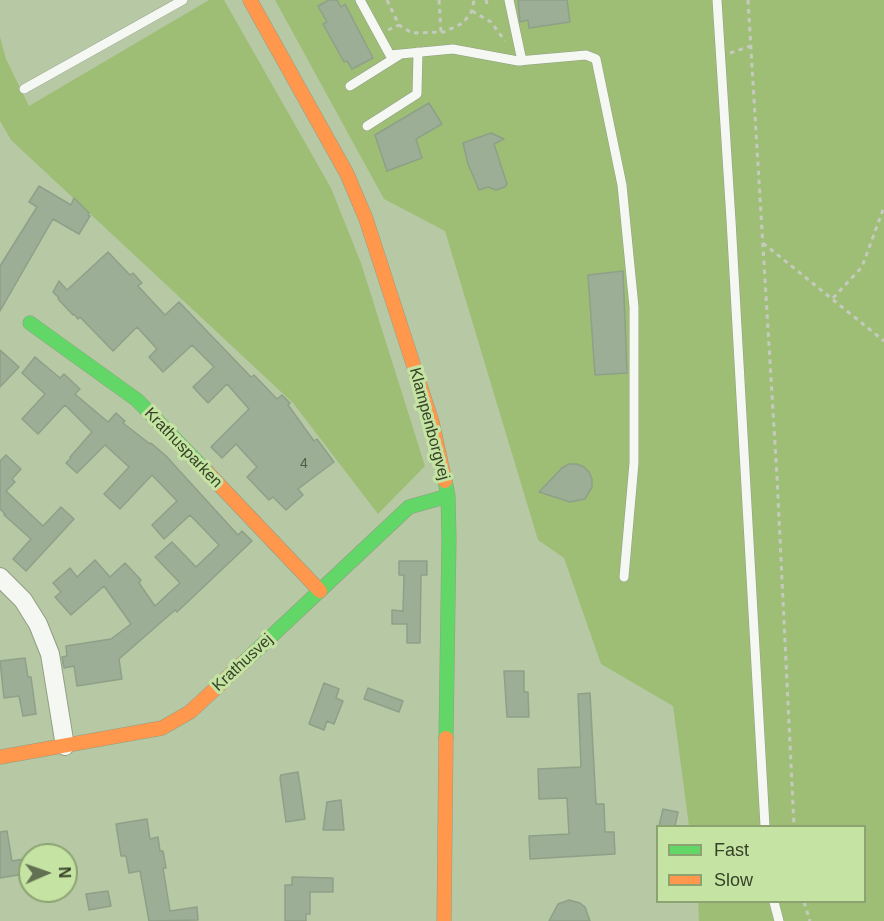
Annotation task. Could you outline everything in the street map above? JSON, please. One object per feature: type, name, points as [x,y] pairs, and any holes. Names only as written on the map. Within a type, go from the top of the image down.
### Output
[{"type":"street","name":"Klampenborgvej","points":[[252,1],[347,174],[366,219],[432,422],[442,460],[448,496],[449,538],[444,921]]},
{"type":"street","name":"Krathusparken","points":[[30,323],[137,400],[320,591]]},
{"type":"street","name":"Krathusvej","points":[[0,757],[162,728],[190,712],[410,507],[448,496]]},
{"type":"street","points":[[0,577],[23,600],[38,624],[50,654],[65,746]]},
{"type":"lane","points":[[24,89],[183,0]]},
{"type":"lane","points":[[360,0],[390,55],[453,49],[520,61],[586,55],[596,59],[622,185],[634,307],[634,463],[624,577]]},
{"type":"lane","points":[[509,0],[520,61]]},
{"type":"lane","points":[[717,0],[765,825]]},
{"type":"lane","points":[[367,126],[417,94],[418,52]]},
{"type":"lane","points":[[350,86],[402,54]]},
{"type":"lane","points":[[774,903],[779,921]]},
{"type":"path","points":[[387,0],[399,25],[412,33],[441,32],[463,23],[472,11],[474,0]]},
{"type":"path","points":[[439,0],[441,32]]},
{"type":"path","points":[[748,0],[777,477],[794,825]]},
{"type":"path","points":[[472,11],[491,22],[520,61]]},
{"type":"path","points":[[720,56],[751,46]]},
{"type":"path","points":[[833,298],[862,267],[884,207]]},
{"type":"path","points":[[763,243],[884,341]]},
{"type":"path","points":[[804,903],[810,921]]},
{"type":"green space","points":[[209,0],[224,0],[331,188],[361,263],[425,466],[378,514],[293,403],[11,140],[0,121],[0,37],[6,59],[29,106]]},
{"type":"green space","points":[[275,0],[884,0],[884,921],[699,921],[698,903],[866,903],[866,825],[689,825],[673,706],[601,664],[564,558],[538,540],[445,231],[384,199]]},
{"type":"building","points":[[329,0],[337,0],[341,7],[345,4],[373,58],[352,69],[347,61],[344,62],[323,24],[327,22],[318,6]]},
{"type":"building","points":[[518,0],[567,0],[570,22],[529,28],[528,20],[520,22]]},
{"type":"building","points":[[429,103],[442,124],[416,139],[422,158],[387,171],[375,135]]},
{"type":"building","points":[[491,133],[504,139],[494,144],[507,184],[496,190],[488,187],[479,190],[468,164],[463,143]]},
{"type":"building","points":[[39,186],[71,205],[74,198],[90,216],[79,234],[53,219],[0,311],[0,266],[37,207],[29,202]]},
{"type":"building","points":[[108,252],[130,275],[133,273],[142,283],[138,286],[165,315],[179,302],[251,377],[254,375],[277,399],[282,395],[290,403],[288,405],[314,441],[317,439],[334,462],[298,489],[303,495],[286,510],[273,497],[269,500],[247,477],[257,467],[236,444],[222,458],[211,447],[249,409],[227,384],[208,403],[193,387],[214,367],[192,345],[163,372],[149,357],[157,349],[137,327],[113,351],[80,317],[78,319],[73,315],[53,292],[59,281],[67,290]]},
{"type":"building","points":[[623,271],[627,373],[595,375],[588,275]]},
{"type":"building","points":[[0,350],[19,367],[0,387]]},
{"type":"building","points":[[35,357],[60,378],[64,374],[80,389],[75,394],[108,422],[116,413],[125,421],[123,423],[166,456],[238,535],[242,531],[252,541],[177,612],[175,610],[119,659],[122,679],[77,686],[74,666],[64,668],[62,657],[67,656],[66,646],[111,639],[131,624],[104,586],[71,615],[55,597],[61,592],[53,583],[70,568],[77,577],[95,560],[110,577],[125,563],[141,580],[139,583],[155,606],[180,583],[155,557],[172,542],[196,567],[219,545],[190,515],[164,539],[152,525],[177,501],[152,475],[120,509],[104,494],[129,467],[105,445],[77,473],[66,463],[92,432],[65,405],[38,434],[22,419],[45,394],[22,373]]},
{"type":"building","points":[[6,455],[21,469],[12,479],[15,482],[6,491],[43,526],[61,507],[74,519],[26,571],[13,559],[31,539],[0,509],[0,461]]},
{"type":"building","points":[[569,464],[577,464],[589,472],[592,487],[585,499],[570,502],[539,492],[562,468]]},
{"type":"building","points":[[399,561],[427,561],[427,575],[421,575],[420,643],[407,643],[407,624],[392,624],[392,610],[403,611],[404,575],[399,575]]},
{"type":"building","points":[[25,658],[28,677],[31,677],[36,714],[23,716],[19,696],[4,698],[0,661]]},
{"type":"building","points":[[504,671],[524,671],[524,692],[528,692],[529,717],[507,717]]},
{"type":"building","points":[[324,683],[339,689],[336,698],[343,701],[334,724],[327,721],[324,730],[309,724]]},
{"type":"building","points":[[368,688],[403,701],[399,712],[364,699]]},
{"type":"building","points":[[590,693],[596,804],[604,804],[605,832],[614,832],[615,854],[530,859],[529,836],[569,834],[567,798],[539,799],[538,769],[581,767],[578,694]]},
{"type":"building","points":[[298,772],[305,819],[286,822],[280,778],[281,775]]},
{"type":"building","points":[[341,800],[344,830],[323,830],[327,802]]},
{"type":"building","points":[[663,809],[678,812],[675,825],[659,825]]},
{"type":"building","points":[[147,819],[150,839],[158,837],[160,851],[163,851],[166,868],[163,868],[170,911],[197,907],[198,920],[149,921],[140,871],[129,873],[126,856],[121,856],[116,824]]},
{"type":"building","points":[[7,831],[12,861],[18,860],[18,875],[0,878],[0,832]]},
{"type":"building","points":[[292,877],[333,878],[333,892],[310,892],[310,914],[306,914],[306,921],[285,921],[285,885],[292,885]]},
{"type":"building","points":[[108,891],[111,906],[89,910],[86,894]]},
{"type":"building","points":[[569,900],[585,907],[590,921],[549,921],[558,904]]},
{"type":"traffic: fast","points":[[30,323],[137,400],[207,472]]},
{"type":"traffic: fast","points":[[445,481],[448,496],[449,538],[446,738]]},
{"type":"traffic: fast","points":[[244,662],[409,507],[448,496]]},
{"type":"traffic: slow","points":[[250,0],[347,174],[366,219],[432,422],[445,481]]},
{"type":"traffic: slow","points":[[207,472],[320,591]]},
{"type":"traffic: slow","points":[[0,757],[162,728],[190,712],[244,662]]},
{"type":"traffic: slow","points":[[444,921],[446,738]]}]
